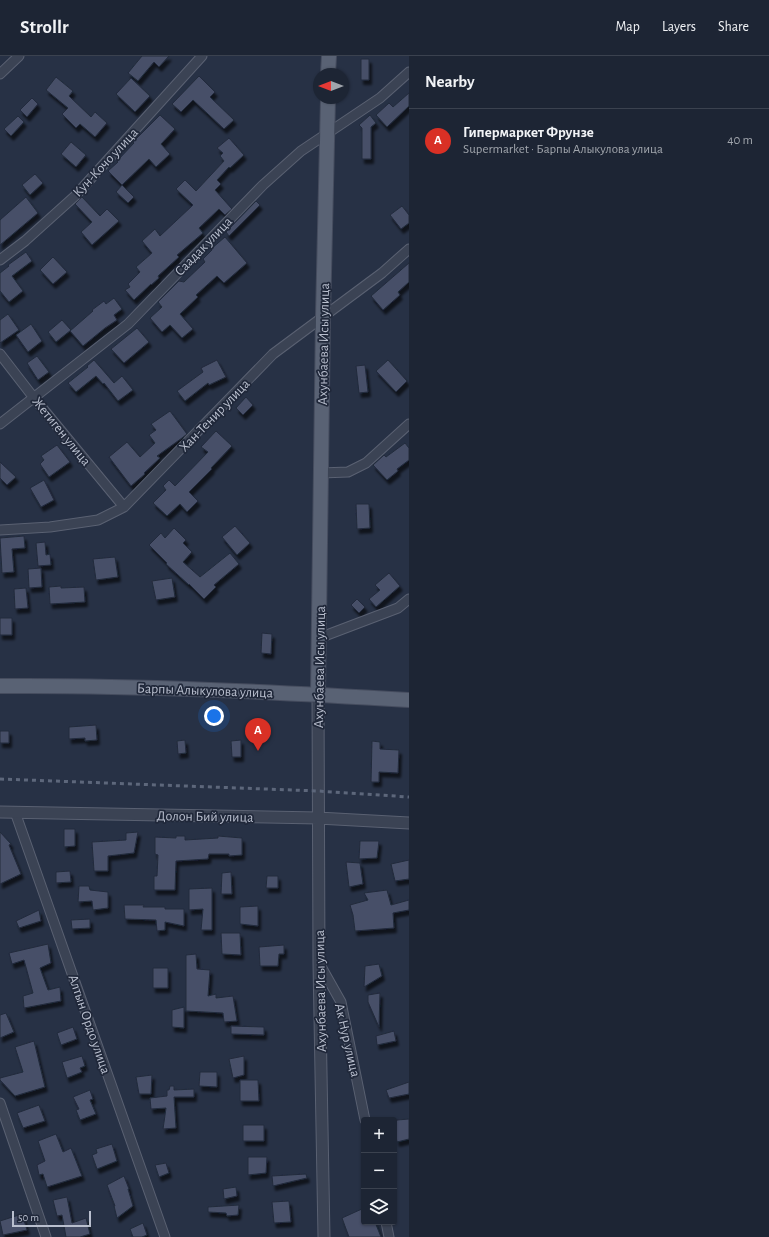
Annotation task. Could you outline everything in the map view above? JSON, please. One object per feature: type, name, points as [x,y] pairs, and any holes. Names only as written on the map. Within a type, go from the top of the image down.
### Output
[{"type":"main road","points":[[328,68],[329,56]]},
{"type":"main road","name":"Ахунбаева Исы улица","points":[[318,694],[322,317],[328,104]]},
{"type":"main road","name":"Барпы Алыкулова улица","points":[[0,686],[82,686],[318,694],[409,700]]},
{"type":"street","points":[[0,74],[19,56]]},
{"type":"street","name":"Кун-Кочо улица","points":[[0,260],[25,241],[74,196],[202,56]]},
{"type":"street","name":"Саадак улица","points":[[0,424],[128,324],[263,185],[301,151],[380,98],[409,72]]},
{"type":"street","name":"Хан-Тенир улица","points":[[0,530],[50,527],[98,520],[124,507],[274,354],[382,273],[409,250]]},
{"type":"street","name":"Жетиген улица","points":[[0,354],[34,398],[124,507]]},
{"type":"street","points":[[321,473],[348,472],[366,463],[409,424]]},
{"type":"street","points":[[319,638],[398,608],[409,599]]},
{"type":"street","name":"Ахунбаева Исы улица","points":[[318,694],[319,963],[324,1237]]},
{"type":"street","name":"Долон Бий улица","points":[[0,812],[318,818],[409,823]]},
{"type":"street","name":"Алтын Ордо улица","points":[[15,812],[165,1237]]},
{"type":"street","name":"Ак Нур улица","points":[[319,963],[341,1002],[364,1117]]},
{"type":"street","points":[[0,1103],[46,1237]]},
{"type":"street","points":[[387,1225],[389,1237]]},
{"type":"building","points":[[142,56],[169,56],[159,67],[154,62],[138,81],[128,73]]},
{"type":"building","points":[[361,59],[369,59],[369,80],[361,80]]},
{"type":"building","points":[[199,76],[215,92],[210,97],[234,120],[224,129],[193,100],[181,112],[172,104]]},
{"type":"building","points":[[56,77],[73,91],[69,96],[91,117],[95,112],[107,123],[95,137],[80,124],[76,128],[62,114],[68,108],[46,90]]},
{"type":"building","points":[[131,78],[150,96],[135,112],[116,94]]},
{"type":"building","points":[[409,93],[409,106],[387,127],[376,115],[389,103],[393,107]]},
{"type":"building","points":[[32,98],[38,104],[27,117],[20,110]]},
{"type":"building","points":[[160,115],[175,129],[161,144],[170,154],[156,167],[149,159],[122,185],[108,171],[118,162],[117,161],[134,143],[133,142]]},
{"type":"building","points":[[370,115],[376,123],[371,127],[371,159],[362,159],[362,128],[359,125]]},
{"type":"building","points":[[18,116],[24,122],[11,136],[4,129]]},
{"type":"building","points":[[229,138],[244,155],[230,168],[229,167],[217,180],[221,184],[215,190],[232,209],[225,215],[219,209],[199,228],[203,233],[177,255],[179,257],[158,276],[159,278],[134,300],[125,290],[130,287],[128,284],[140,272],[136,267],[152,253],[142,241],[155,229],[160,236],[193,205],[176,189],[185,180],[196,191],[224,161],[220,156],[223,153],[217,148]]},
{"type":"building","points":[[71,142],[86,155],[76,167],[61,154]]},
{"type":"building","points":[[35,174],[43,183],[30,195],[22,185]]},
{"type":"building","points":[[122,185],[134,197],[128,203],[116,192]]},
{"type":"building","points":[[26,197],[38,213],[0,245],[0,220]]},
{"type":"building","points":[[82,197],[100,216],[107,209],[119,221],[92,245],[81,232],[92,222],[75,204]]},
{"type":"building","points":[[256,201],[260,205],[229,236],[226,232]]},
{"type":"building","points":[[402,206],[409,215],[409,223],[401,229],[390,215]]},
{"type":"building","points":[[225,237],[247,263],[224,283],[217,276],[196,295],[198,297],[180,314],[193,329],[182,338],[170,325],[162,332],[150,318],[162,307],[158,302],[179,281],[184,282],[205,262],[203,259],[212,250],[211,249]]},
{"type":"building","points":[[26,252],[32,261],[12,276],[23,291],[9,302],[0,291],[0,273]]},
{"type":"building","points":[[53,257],[67,272],[53,284],[40,270]]},
{"type":"building","points":[[409,263],[409,282],[398,292],[400,295],[383,310],[371,296]]},
{"type":"building","points":[[114,298],[122,309],[114,315],[117,320],[83,346],[70,331],[104,301],[106,304]]},
{"type":"building","points":[[8,314],[19,330],[0,343],[0,320]]},
{"type":"building","points":[[62,320],[71,330],[56,342],[48,332]]},
{"type":"building","points":[[31,324],[42,341],[28,352],[16,335]]},
{"type":"building","points":[[137,328],[149,342],[124,363],[111,349]]},
{"type":"building","points":[[37,356],[49,372],[38,380],[27,363]]},
{"type":"building","points":[[94,360],[114,383],[122,376],[133,390],[118,401],[104,383],[103,384],[96,376],[76,392],[68,383],[88,367],[87,366]]},
{"type":"building","points":[[217,360],[226,377],[209,385],[208,383],[185,401],[177,391],[203,372],[201,368]]},
{"type":"building","points":[[388,360],[407,381],[396,392],[376,371]]},
{"type":"building","points":[[365,365],[368,392],[359,393],[356,366]]},
{"type":"building","points":[[246,397],[253,405],[243,415],[236,408]]},
{"type":"building","points":[[170,411],[187,434],[157,456],[160,458],[131,486],[109,457],[127,442],[140,457],[155,443],[149,435],[156,430],[151,424]]},
{"type":"building","points":[[216,431],[232,446],[189,492],[198,501],[187,512],[180,504],[167,516],[153,503],[166,490],[163,486],[169,480],[175,486],[208,452],[201,447]]},
{"type":"building","points":[[405,443],[409,448],[409,460],[397,469],[398,471],[387,480],[373,465],[384,455],[386,457]]},
{"type":"building","points":[[57,445],[70,462],[49,477],[40,464],[44,460],[41,456]]},
{"type":"building","points":[[0,462],[16,477],[7,485],[0,478]]},
{"type":"building","points":[[44,480],[54,500],[41,507],[30,488]]},
{"type":"building","points":[[356,504],[369,504],[370,528],[357,529]]},
{"type":"building","points":[[235,526],[250,543],[237,555],[222,537]]},
{"type":"building","points":[[174,528],[186,540],[183,543],[192,552],[183,562],[200,577],[230,553],[239,564],[214,585],[216,587],[204,599],[166,564],[167,563],[149,545],[161,533],[165,538]]},
{"type":"building","points":[[24,536],[25,548],[12,549],[14,572],[2,573],[0,538]]},
{"type":"building","points":[[45,542],[46,555],[50,554],[51,565],[38,566],[36,543]]},
{"type":"building","points":[[115,557],[118,577],[96,580],[93,559]]},
{"type":"building","points":[[41,568],[42,587],[29,588],[28,569]]},
{"type":"building","points":[[389,573],[400,586],[376,607],[369,599],[380,590],[375,585]]},
{"type":"building","points":[[172,578],[175,597],[156,600],[152,581]]},
{"type":"building","points":[[61,586],[61,588],[84,587],[85,602],[50,604],[49,587]]},
{"type":"building","points":[[26,588],[28,608],[15,609],[14,589]]},
{"type":"building","points":[[357,599],[365,607],[359,613],[351,605]]},
{"type":"building","points":[[0,618],[12,618],[12,635],[0,635]]},
{"type":"building","points":[[262,633],[272,634],[271,654],[261,653]]},
{"type":"building","points":[[96,725],[97,740],[85,741],[85,738],[69,739],[69,727]]},
{"type":"building","points":[[0,731],[9,731],[9,743],[0,743]]},
{"type":"building","points":[[185,740],[186,753],[178,754],[177,741]]},
{"type":"building","points":[[241,740],[241,757],[232,757],[231,741]]},
{"type":"building","points":[[372,741],[380,742],[380,749],[399,750],[398,773],[379,772],[379,782],[371,782]]},
{"type":"building","points":[[64,829],[75,829],[75,846],[64,847]]},
{"type":"building","points":[[0,832],[11,844],[9,845],[21,874],[0,884]]},
{"type":"building","points":[[138,832],[134,853],[108,856],[108,871],[94,871],[92,842],[126,840],[126,833]]},
{"type":"building","points":[[176,836],[185,836],[185,840],[218,838],[218,836],[242,838],[242,855],[229,856],[229,854],[209,854],[208,859],[176,861],[175,890],[154,890],[154,876],[157,876],[158,855],[155,854],[155,837],[176,838]]},
{"type":"building","points":[[360,841],[379,841],[377,858],[359,859]]},
{"type":"building","points":[[409,860],[409,879],[395,881],[391,864]]},
{"type":"building","points":[[346,862],[360,863],[363,884],[349,887]]},
{"type":"building","points":[[70,871],[71,882],[56,883],[56,872]]},
{"type":"building","points":[[231,872],[232,894],[221,894],[222,873]]},
{"type":"building","points":[[267,876],[278,876],[278,888],[266,888]]},
{"type":"building","points":[[79,886],[89,886],[90,890],[108,892],[108,908],[93,910],[92,901],[78,902]]},
{"type":"building","points":[[212,888],[212,930],[201,930],[203,909],[189,910],[189,889]]},
{"type":"building","points":[[387,890],[391,905],[409,900],[409,910],[393,913],[394,928],[355,931],[350,905],[368,900],[364,893]]},
{"type":"building","points":[[124,905],[144,905],[143,907],[184,909],[184,926],[165,922],[165,930],[157,931],[156,920],[125,919]]},
{"type":"building","points":[[258,906],[258,926],[240,924],[240,907]]},
{"type":"building","points":[[39,910],[41,921],[19,928],[16,921]]},
{"type":"building","points":[[90,919],[90,928],[72,929],[71,920]]},
{"type":"building","points":[[221,933],[240,933],[241,955],[222,954]]},
{"type":"building","points":[[48,944],[51,963],[40,968],[48,990],[60,987],[61,1001],[24,1008],[23,996],[33,993],[24,960],[12,964],[9,953]]},
{"type":"building","points":[[284,945],[284,954],[279,954],[278,966],[260,966],[259,947]]},
{"type":"building","points":[[196,954],[197,969],[210,970],[208,996],[216,994],[216,998],[233,996],[237,1021],[224,1022],[223,1013],[186,1011],[186,955]]},
{"type":"building","points":[[379,964],[382,976],[364,987],[365,966]]},
{"type":"building","points":[[153,968],[168,968],[168,988],[153,988]]},
{"type":"building","points":[[380,993],[379,1027],[368,1002],[368,995]]},
{"type":"building","points":[[184,1007],[184,1028],[172,1027],[172,1010]]},
{"type":"building","points":[[6,1013],[14,1032],[0,1038],[0,1015]]},
{"type":"building","points":[[231,1026],[264,1027],[264,1035],[231,1034]]},
{"type":"building","points":[[73,1027],[77,1039],[61,1045],[57,1033]]},
{"type":"building","points":[[394,1031],[396,1041],[377,1045],[376,1036]]},
{"type":"building","points":[[34,1041],[45,1087],[15,1096],[0,1080],[0,1078],[23,1072],[15,1047]]},
{"type":"building","points":[[82,1056],[85,1066],[80,1068],[82,1072],[67,1078],[62,1062]]},
{"type":"building","points":[[244,1056],[244,1075],[233,1078],[229,1059]]},
{"type":"building","points":[[200,1072],[217,1072],[217,1087],[199,1086]]},
{"type":"building","points":[[152,1075],[151,1094],[139,1094],[136,1077]]},
{"type":"building","points":[[240,1080],[258,1080],[259,1101],[240,1101]]},
{"type":"building","points":[[409,1082],[409,1094],[389,1098],[386,1090]]},
{"type":"building","points":[[170,1086],[174,1086],[174,1090],[194,1089],[194,1097],[174,1097],[176,1128],[163,1129],[166,1108],[151,1109],[150,1098],[167,1096],[167,1090],[169,1090]]},
{"type":"building","points":[[90,1090],[93,1099],[90,1100],[96,1114],[80,1120],[76,1110],[79,1109],[73,1097]]},
{"type":"building","points":[[39,1105],[45,1121],[23,1128],[17,1113]]},
{"type":"building","points":[[409,1119],[409,1139],[397,1142],[397,1120]]},
{"type":"building","points":[[243,1125],[264,1125],[264,1141],[243,1141]]},
{"type":"building","points":[[56,1134],[63,1152],[71,1148],[82,1176],[47,1187],[43,1174],[39,1175],[37,1165],[45,1161],[38,1141]]},
{"type":"building","points":[[112,1144],[117,1161],[97,1169],[92,1155],[97,1153],[96,1149]]},
{"type":"building","points":[[248,1157],[267,1157],[266,1173],[248,1175]]},
{"type":"building","points":[[166,1163],[169,1173],[159,1177],[155,1165]]},
{"type":"building","points":[[306,1174],[307,1178],[273,1186],[272,1176]]},
{"type":"building","points":[[124,1176],[133,1206],[117,1218],[115,1206],[107,1185]]},
{"type":"building","points":[[236,1187],[237,1196],[224,1199],[223,1189]]},
{"type":"building","points":[[67,1197],[72,1223],[86,1218],[90,1234],[80,1237],[66,1237],[62,1215],[57,1216],[53,1200]]},
{"type":"building","points":[[289,1201],[291,1222],[274,1223],[272,1202]]},
{"type":"building","points":[[239,1205],[238,1215],[227,1216],[226,1213],[208,1212],[208,1207]]},
{"type":"building","points":[[361,1209],[361,1225],[376,1225],[381,1237],[349,1237],[342,1218]]},
{"type":"building","points":[[22,1214],[27,1230],[3,1235],[0,1221]]},
{"type":"building","points":[[143,1223],[147,1235],[142,1237],[133,1237],[130,1229]]},
{"type":"railway","points":[[0,779],[318,791],[409,797]]},
{"type":"place","name":"Гипермаркет Фрунзе","points":[[258,751]]}]
